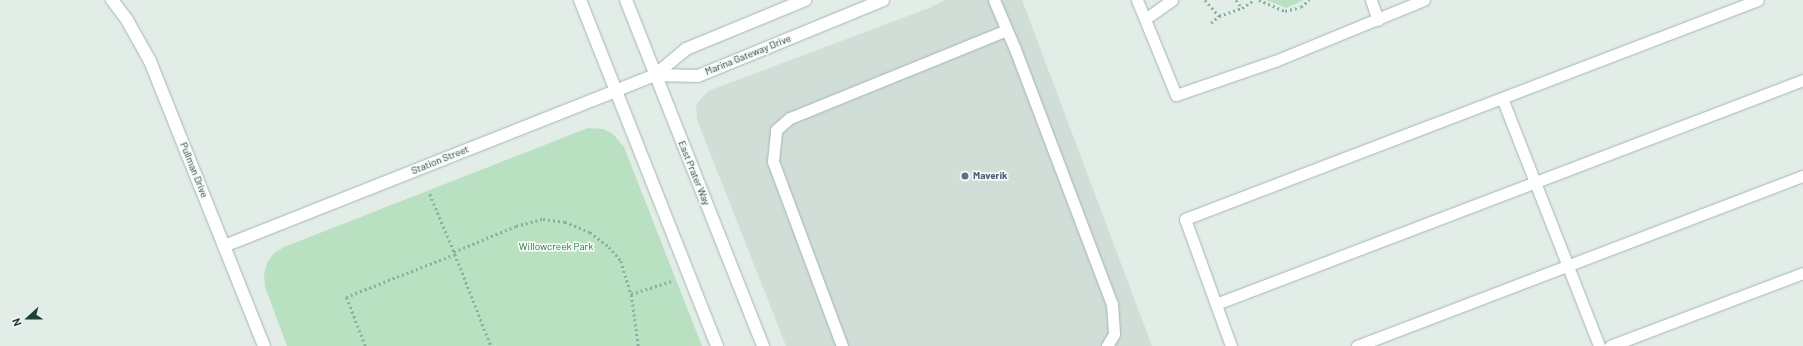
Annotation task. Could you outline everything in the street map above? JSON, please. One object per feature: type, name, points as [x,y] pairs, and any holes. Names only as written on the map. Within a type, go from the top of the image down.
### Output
[{"type":"street","name":"Pullman Drive","points":[[112,0],[127,20],[150,61],[264,346]]},
{"type":"street","points":[[580,0],[717,346]]},
{"type":"street","name":"East Prater Way","points":[[626,0],[763,346]]},
{"type":"street","points":[[655,75],[686,49],[805,0]]},
{"type":"street","name":"Marina Gateway Drive","points":[[655,75],[698,76],[883,0]]},
{"type":"street","name":"Station Street","points":[[224,246],[655,75]]},
{"type":"lane","points":[[994,0],[1007,30],[1112,304],[1114,334],[1107,346]]},
{"type":"lane","points":[[1137,0],[1176,95],[1275,61],[1424,0]]},
{"type":"lane","points":[[1145,19],[1172,0]]},
{"type":"lane","points":[[1371,0],[1378,20]]},
{"type":"lane","points":[[1231,346],[1185,219],[1758,0]]},
{"type":"lane","points":[[842,346],[773,161],[776,130],[790,118],[1007,30]]},
{"type":"lane","points":[[1216,304],[1803,80]]},
{"type":"lane","points":[[1502,98],[1599,346]]},
{"type":"lane","points":[[1357,346],[1803,176]]},
{"type":"lane","points":[[1610,346],[1803,273]]},
{"type":"path","points":[[1205,0],[1219,16]]},
{"type":"path","points":[[1236,0],[1242,8]]},
{"type":"path","points":[[1211,23],[1219,16],[1242,8],[1254,0]]},
{"type":"path","points":[[1260,0],[1285,11],[1301,7],[1309,0]]},
{"type":"path","points":[[430,194],[491,346]]},
{"type":"path","points":[[365,346],[346,297],[516,226],[543,219],[565,222],[590,232],[609,247],[621,262],[631,294],[638,346]]},
{"type":"path","points":[[631,294],[672,281]]},
{"type":"shaded area","points":[[945,0],[1022,0],[1152,346],[786,346],[697,120],[696,105],[708,91],[929,8]]},
{"type":"green space","points":[[1266,0],[1304,0],[1286,8]]},
{"type":"green space","name":"Willowcreek Park","points":[[588,128],[604,129],[613,134],[624,147],[702,346],[287,346],[265,287],[264,274],[267,263],[274,253],[284,247]]},
{"type":"place","name":"Maverik","points":[[965,176]]}]
